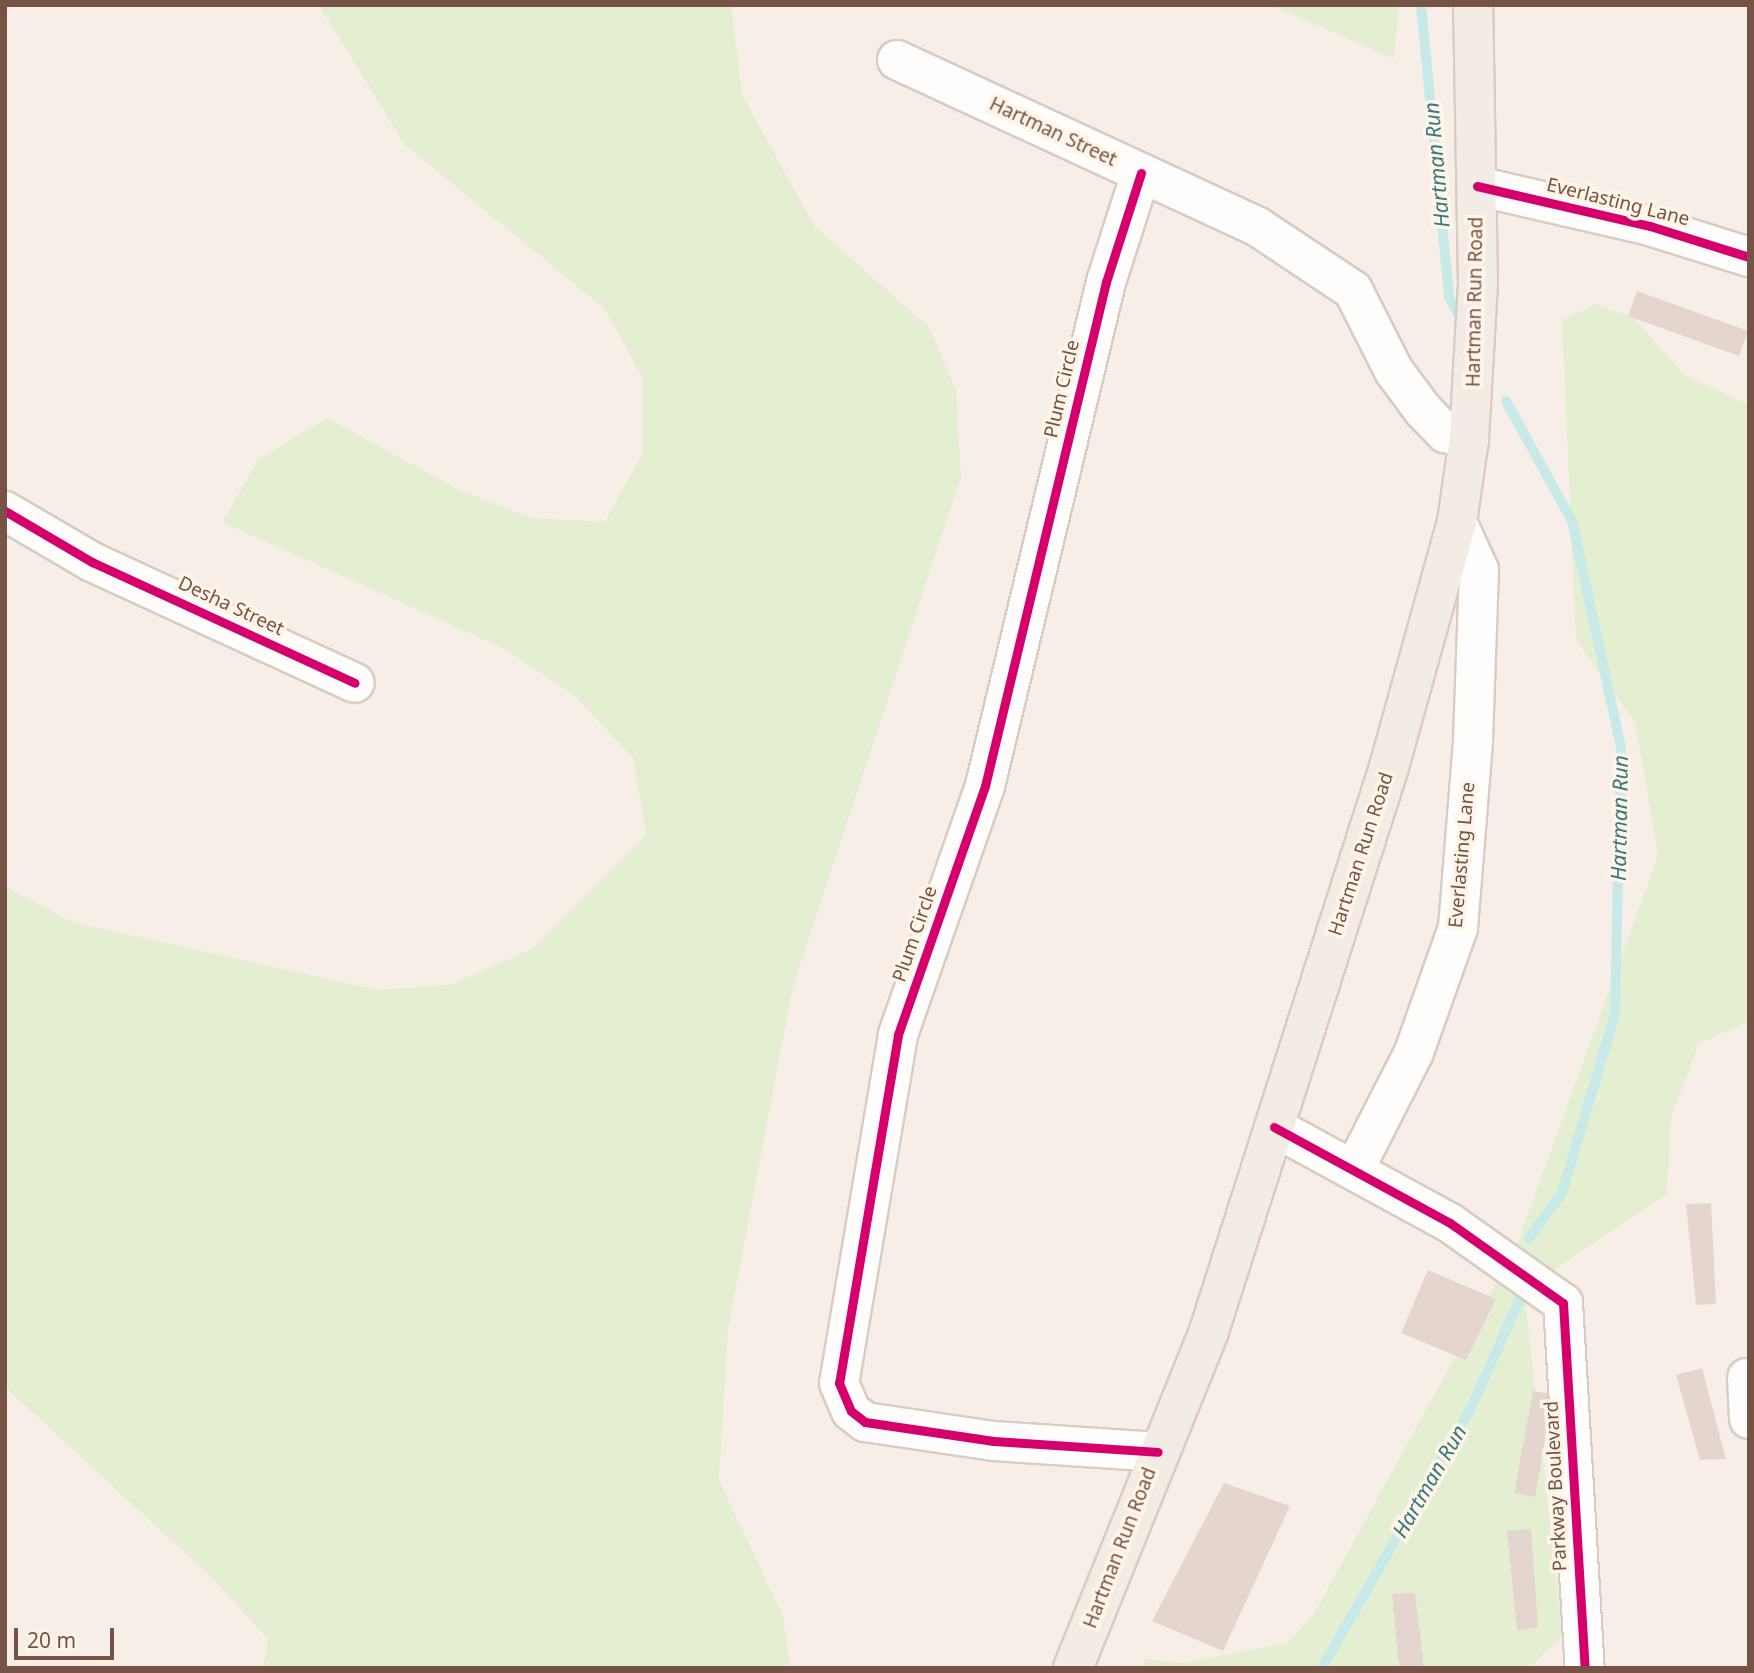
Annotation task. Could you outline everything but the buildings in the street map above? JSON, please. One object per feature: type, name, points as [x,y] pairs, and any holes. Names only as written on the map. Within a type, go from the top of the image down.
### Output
[{"type":"main road","name":"Hartman Run Road","points":[[1073,1668],[1157,1452],[1209,1331],[1389,767],[1457,522],[1469,439],[1478,284],[1473,5]]},
{"type":"street","name":"Hartman Street","points":[[897,60],[1258,227],[1353,290],[1394,371],[1416,400],[1445,433],[1469,439]]},
{"type":"street","name":"Plum Circle","points":[[1140,173],[1106,282],[985,786],[898,1035],[839,1383],[851,1411],[865,1422],[994,1441],[1157,1452]]},
{"type":"street","name":"Everlasting Lane","points":[[1477,186],[1650,226],[1749,257]]},
{"type":"street","name":"Desha Street","points":[[5,511],[92,562],[355,683]]},
{"type":"street","name":"Everlasting Lane","points":[[1354,1170],[1414,1052],[1458,928],[1473,741],[1479,570],[1457,522]]},
{"type":"street","points":[[1274,1127],[1354,1170]]},
{"type":"street","name":"Parkway Boulevard","points":[[1354,1170],[1450,1223],[1563,1303],[1585,1668]]},
{"type":"street","points":[[1747,1378],[1749,1419]]},
{"type":"green space","points":[[319,5],[731,5],[742,95],[815,227],[929,327],[956,390],[961,477],[792,990],[728,1330],[719,1480],[783,1616],[790,1668],[263,1668],[268,1639],[209,1575],[5,1387],[5,886],[72,922],[377,990],[450,985],[532,949],[646,835],[633,758],[574,695],[505,649],[222,522],[259,459],[327,418],[459,490],[532,518],[605,522],[642,454],[642,377],[605,309],[405,145]]},
{"type":"green space","points":[[1271,5],[1399,5],[1394,59]]},
{"type":"green space","points":[[1596,304],[1633,318],[1685,375],[1749,405],[1749,1021],[1699,1044],[1671,1117],[1667,1194],[1524,1290],[1563,1637],[1528,1668],[1141,1668],[1145,1659],[1184,1663],[1287,1643],[1314,1614],[1517,1244],[1658,856],[1635,722],[1576,640],[1562,320]]},
{"type":"waterway","name":"Hartman Run","points":[[1421,5],[1449,297],[1462,321]]},
{"type":"waterway","name":"Hartman Run","points":[[1506,401],[1572,521],[1621,747],[1615,1014],[1562,1193],[1529,1238]]},
{"type":"waterway","name":"Hartman Run","points":[[1322,1668],[1471,1408],[1524,1290]]},
{"type":"cycle path","points":[[1141,173],[1106,282],[985,786],[898,1035],[839,1383],[851,1411],[865,1422],[994,1441],[1158,1452]]},
{"type":"cycle path","points":[[1477,186],[1650,226],[1749,257]]},
{"type":"cycle path","points":[[5,511],[92,562],[355,683]]},
{"type":"cycle path","points":[[1274,1127],[1450,1223],[1563,1303],[1585,1668]]}]
